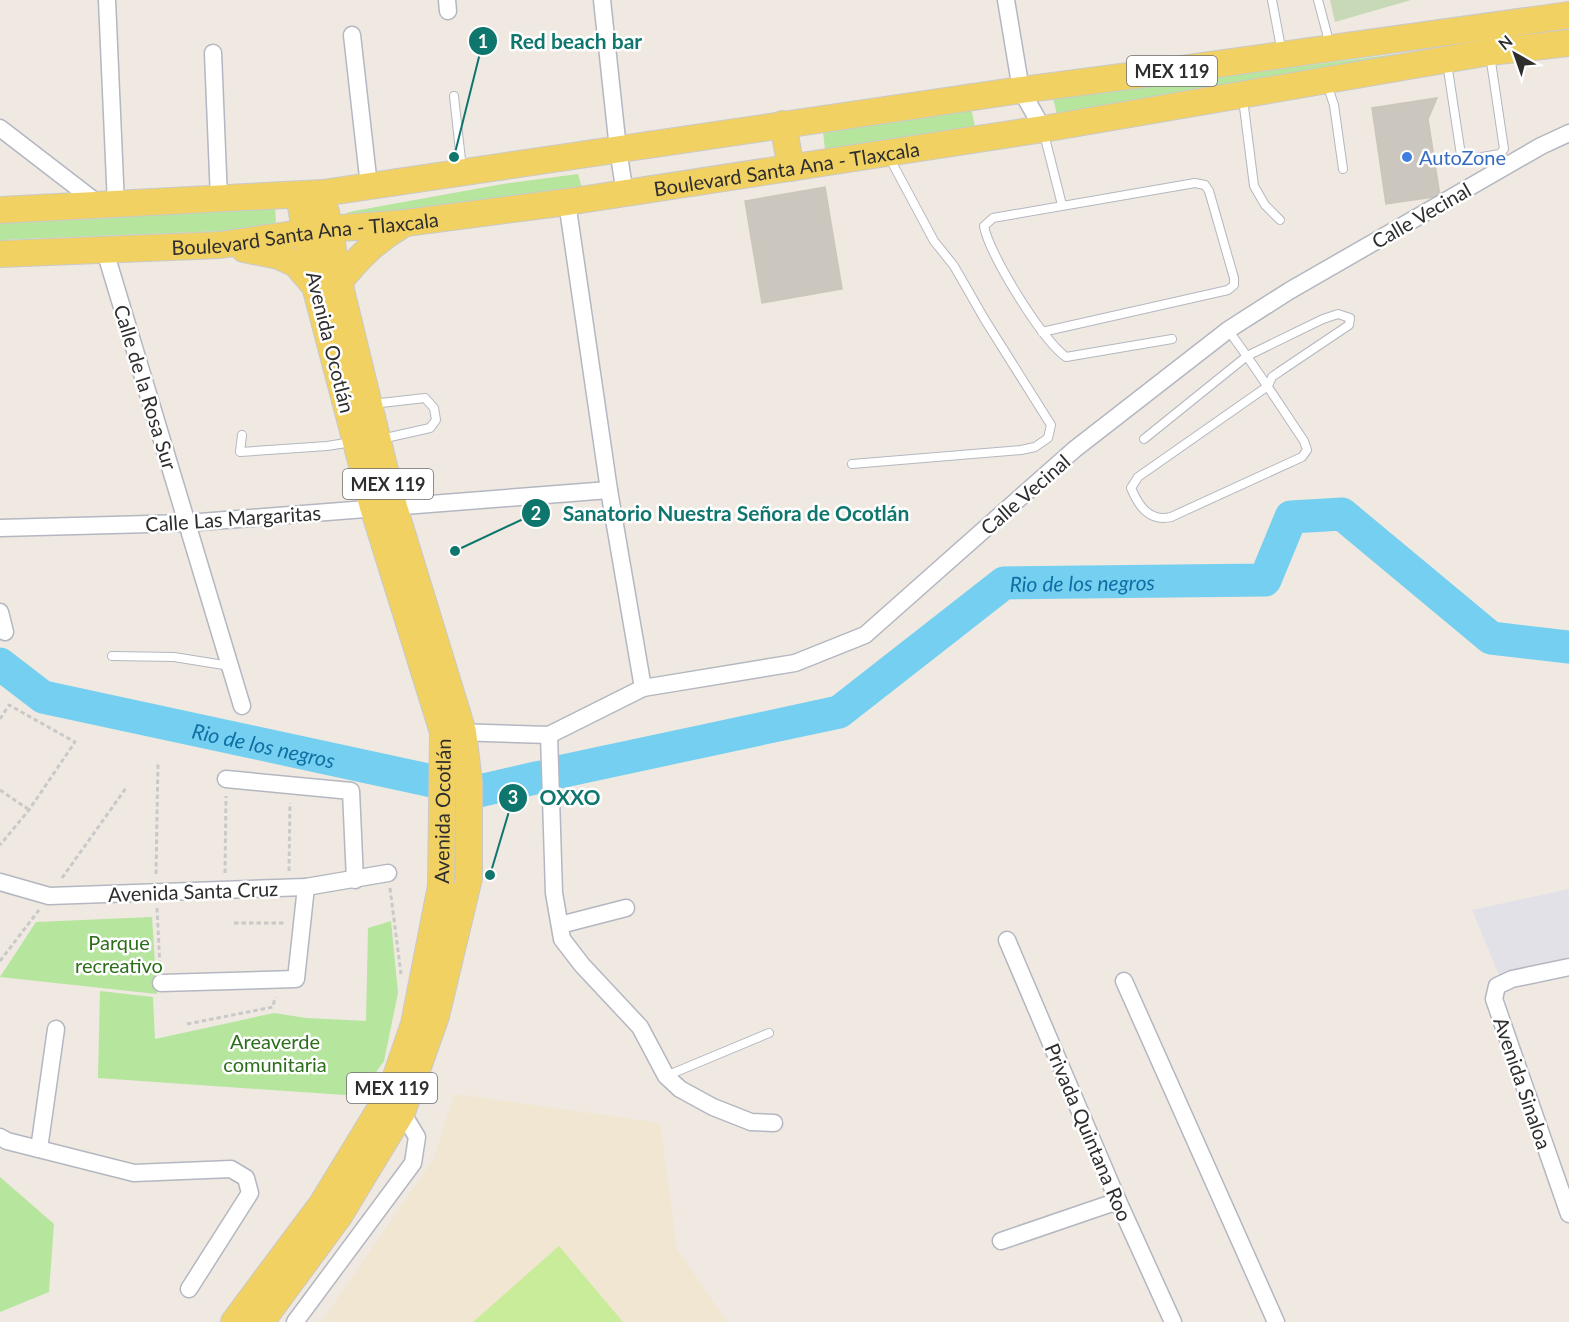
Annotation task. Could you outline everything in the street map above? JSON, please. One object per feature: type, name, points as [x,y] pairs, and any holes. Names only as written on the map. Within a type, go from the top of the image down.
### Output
[{"type":"main road","name":"Boulevard Santa Ana - Tlaxcala","points":[[0,210],[311,194],[783,124],[1566,14]]},
{"type":"main road","name":"Boulevard Santa Ana - Tlaxcala","points":[[0,254],[220,245],[317,231],[405,223],[567,202],[1043,129],[1490,52],[1568,44]]},
{"type":"main road","points":[[783,124],[791,168]]},
{"type":"main road","name":"Avenida Ocotlán","points":[[261,1322],[339,1216],[402,1112],[436,1016],[469,878],[468,770],[453,732],[383,507],[327,284],[311,194]]},
{"type":"main road","points":[[220,245],[279,256],[327,284],[380,238],[405,223]]},
{"type":"main road","name":"Avenida Ocotlán","points":[[327,284],[369,405],[367,440]]},
{"type":"main road","name":"Avenida Ocotlán","points":[[234,1322],[322,1204],[390,1091],[414,1024],[441,886],[442,768],[453,732]]},
{"type":"street","points":[[107,0],[108,205]]},
{"type":"street","points":[[602,0],[625,194]]},
{"type":"street","points":[[1006,0],[1021,90],[1043,129]]},
{"type":"street","points":[[352,35],[369,186]]},
{"type":"street","points":[[213,53],[219,199]]},
{"type":"street","points":[[0,128],[108,205]]},
{"type":"street","name":"Calle Vecinal","points":[[453,732],[549,735],[643,688],[795,663],[865,635],[1076,449],[1228,330],[1319,274],[1541,146],[1569,133]]},
{"type":"street","points":[[567,202],[609,490],[643,688]]},
{"type":"street","name":"Calle de la Rosa Sur","points":[[105,251],[242,706]]},
{"type":"street","name":"Calle Las Margaritas","points":[[0,528],[188,523],[609,490]]},
{"type":"street","points":[[0,612],[5,632]]},
{"type":"street","points":[[549,735],[554,893],[562,939],[582,965],[640,1027],[666,1076],[680,1089],[713,1107],[751,1122],[774,1123]]},
{"type":"street","points":[[226,779],[351,791],[355,880]]},
{"type":"street","name":"Avenida Santa Cruz","points":[[0,882],[49,897],[297,887],[355,880],[388,873]]},
{"type":"street","points":[[161,983],[288,979],[302,922],[297,887]]},
{"type":"street","points":[[560,925],[626,908]]},
{"type":"street","name":"Privada Quintana Roo","points":[[1006,940],[1118,1201],[1173,1322]]},
{"type":"street","name":"Avenida Sinaloa","points":[[1569,967],[1512,979],[1497,986],[1494,999],[1569,1214]]},
{"type":"street","points":[[1124,981],[1276,1322]]},
{"type":"street","points":[[39,1149],[56,1029]]},
{"type":"street","points":[[295,1322],[413,1163],[417,1137],[402,1112]]},
{"type":"street","points":[[2,1140],[134,1173],[231,1169],[246,1178],[250,1193],[189,1289]]},
{"type":"street","points":[[1001,1241],[1118,1201]]},
{"type":"lane","points":[[1272,0],[1282,55]]},
{"type":"lane","points":[[1318,0],[1331,48]]},
{"type":"lane","points":[[1447,60],[1461,155],[1464,160],[1500,154],[1504,149],[1490,52]]},
{"type":"lane","points":[[1326,81],[1334,105],[1343,169]]},
{"type":"lane","points":[[1243,95],[1254,186],[1265,205],[1280,220]]},
{"type":"lane","points":[[454,96],[462,173]]},
{"type":"lane","points":[[1043,129],[1062,205]]},
{"type":"lane","points":[[852,464],[1021,450],[1035,447],[1048,438],[1051,425],[984,320],[954,266],[934,241],[888,153]]},
{"type":"lane","points":[[1042,332],[1228,291],[1234,285],[1234,279],[1209,191],[1204,185],[1195,183],[993,218],[984,225],[986,237],[999,262],[1042,332],[1057,351],[1066,357],[1172,339]]},
{"type":"lane","points":[[1144,439],[1247,356],[1338,314],[1350,318],[1349,325],[1272,377],[1268,386],[1138,477],[1131,488],[1134,496],[1150,516],[1160,520],[1172,517],[1302,457],[1307,450],[1304,441],[1268,386],[1247,356],[1228,330]]},
{"type":"lane","points":[[242,435],[240,452],[327,446],[430,428],[436,420],[434,408],[425,398],[369,405]]},
{"type":"lane","points":[[112,656],[174,657],[230,666]]},
{"type":"lane","points":[[666,1076],[769,1033]]},
{"type":"path","points":[[0,719],[9,705],[75,742],[29,810],[0,845]]},
{"type":"path","points":[[158,762],[156,893],[161,983]]},
{"type":"path","points":[[225,890],[226,779]]},
{"type":"path","points":[[291,786],[297,887]]},
{"type":"path","points":[[0,961],[49,897],[126,788]]},
{"type":"path","points":[[0,790],[29,810]]},
{"type":"path","points":[[388,873],[401,974],[423,976]]},
{"type":"path","points":[[234,923],[302,922]]},
{"type":"path","points":[[187,1024],[273,1007],[288,979]]},
{"type":"shaded area","points":[[1569,889],[1569,962],[1499,975],[1472,910]]},
{"type":"shaded area","points":[[454,1094],[660,1123],[677,1249],[727,1322],[321,1322],[434,1158]]},
{"type":"green space","points":[[1330,0],[1411,0],[1335,22]]},
{"type":"green space","points":[[1569,32],[1057,115],[1053,98]]},
{"type":"green space","points":[[971,108],[975,127],[825,150],[823,131]]},
{"type":"green space","points":[[578,174],[582,188],[345,218],[346,213],[354,211],[503,184]]},
{"type":"green space","points":[[275,203],[276,226],[222,231],[0,240],[0,222],[99,219]]},
{"type":"green space","name":"Parque recreativo","points":[[152,917],[157,994],[0,977],[36,922]]},
{"type":"green space","name":"Areaverde comunitaria","points":[[391,921],[398,993],[384,1061],[359,1096],[98,1078],[100,991],[153,997],[155,1039],[274,1013],[306,1018],[366,1021],[368,928]]},
{"type":"green space","points":[[0,1177],[54,1224],[49,1292],[0,1312]]},
{"type":"green space","points":[[559,1246],[623,1322],[473,1322]]},
{"type":"building","name":"AutoZone","points":[[1437,98],[1428,119],[1440,196],[1386,204],[1372,108]]},
{"type":"building","points":[[825,187],[842,289],[762,303],[745,201]]},
{"type":"waterway","name":"Rio de los negros","points":[[559,772],[839,712],[1004,583],[1265,580],[1291,517],[1342,514],[1491,638],[1569,647]]},
{"type":"waterway","name":"Rio de los negros","points":[[0,664],[43,697],[479,791],[540,777]]},
{"type":"place","name":"Red beach bar","points":[[454,157]]},
{"type":"place","name":"AutoZone","points":[[1407,157]]},
{"type":"place","name":"Sanatorio Nuestra Señora de Ocotlán","points":[[455,551]]},
{"type":"place","name":"OXXO","points":[[490,875]]}]
